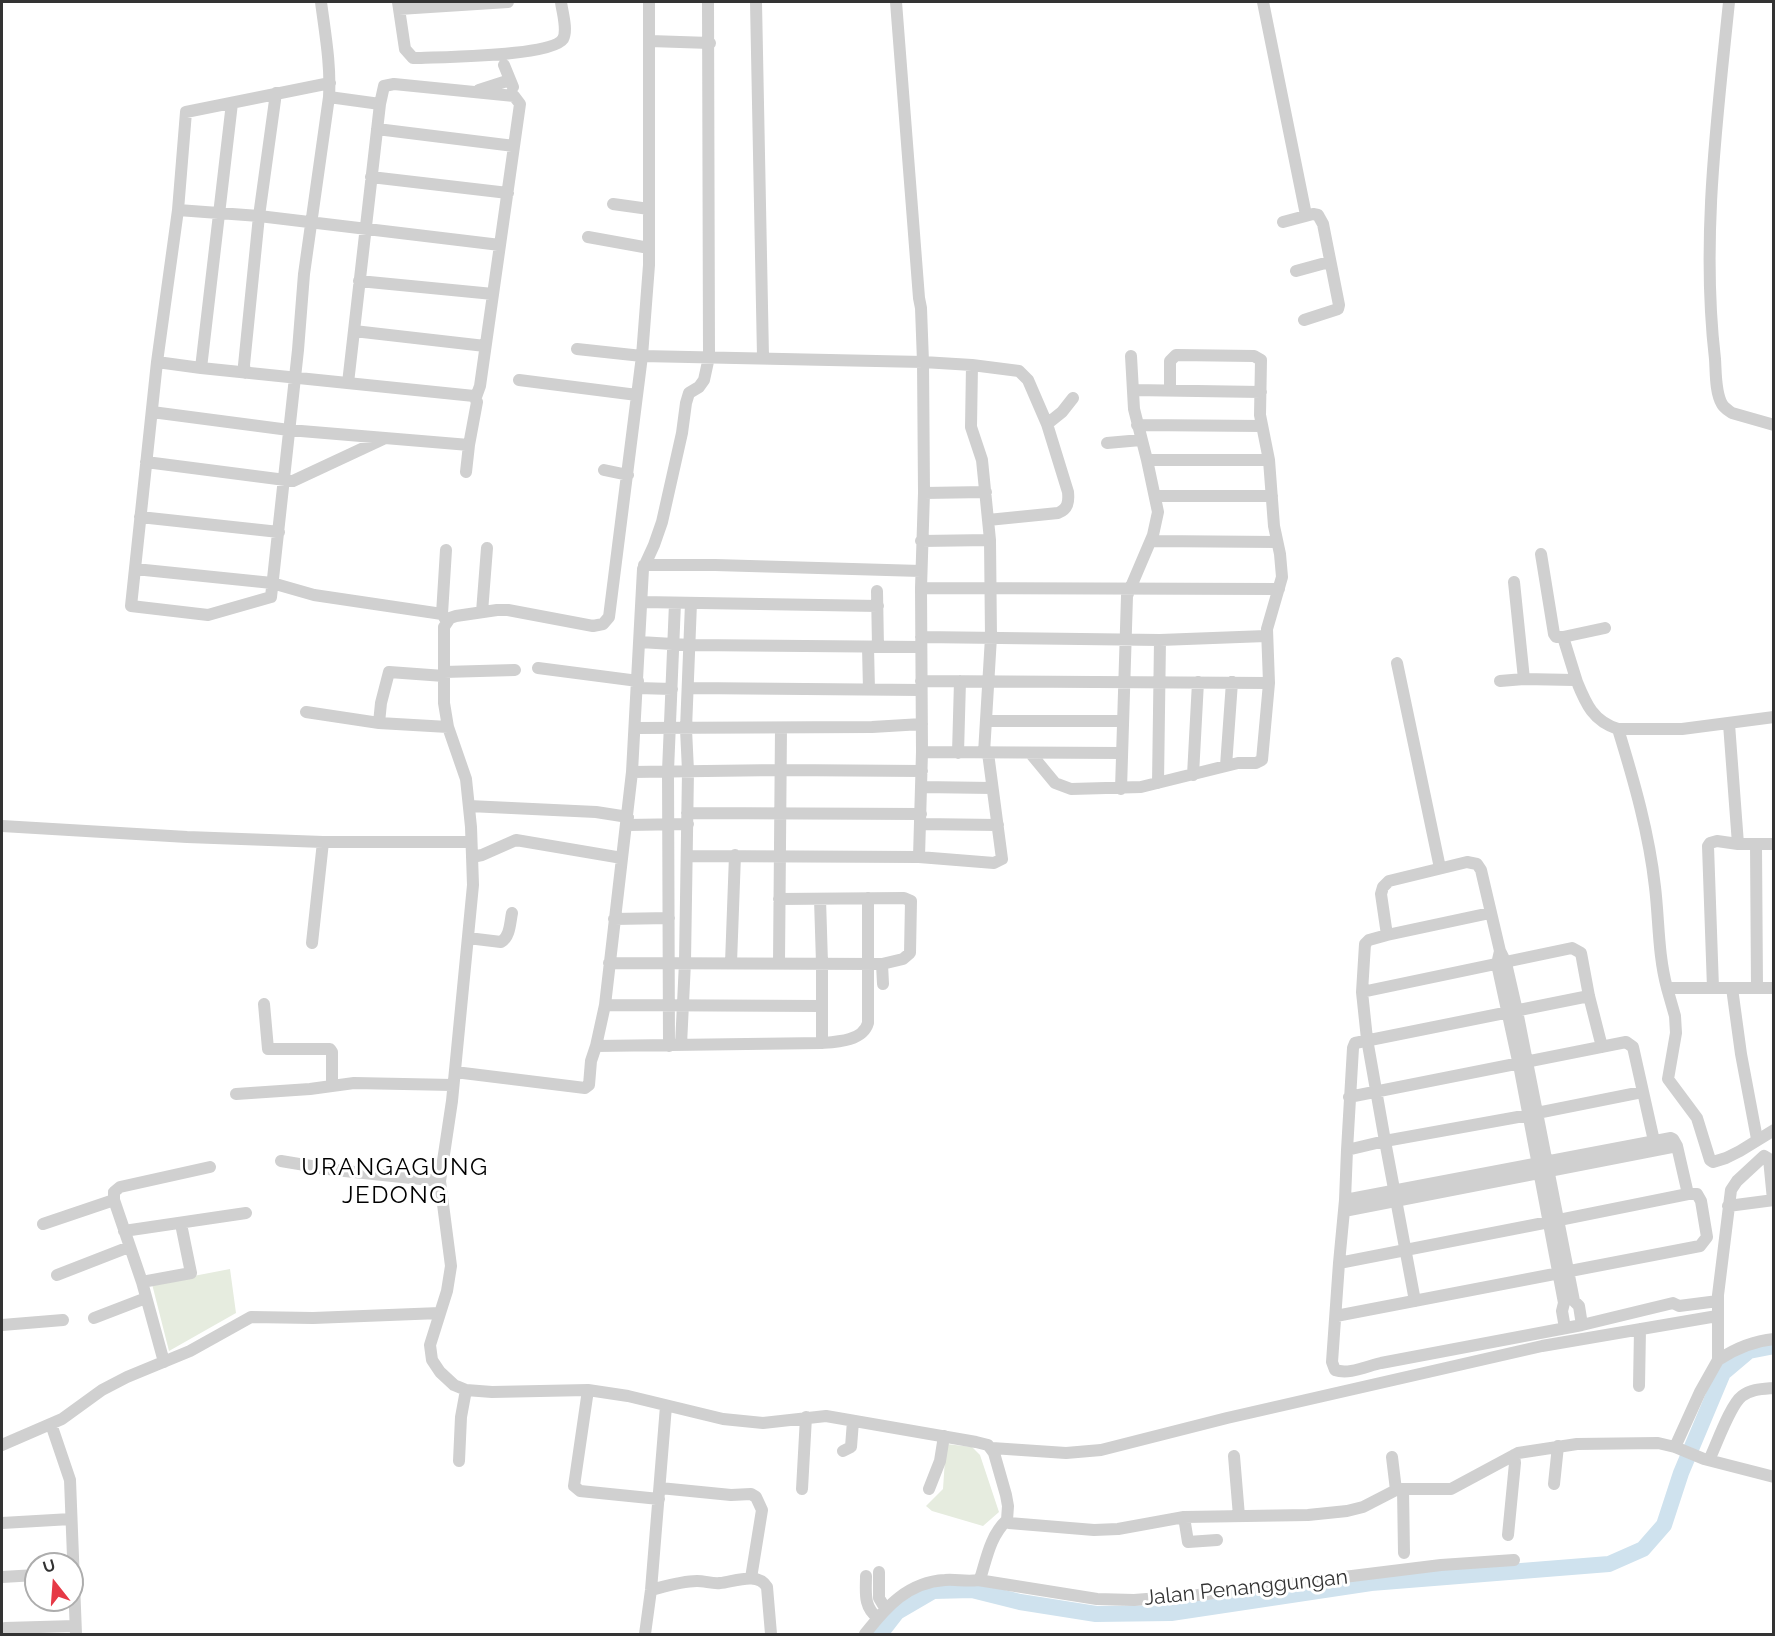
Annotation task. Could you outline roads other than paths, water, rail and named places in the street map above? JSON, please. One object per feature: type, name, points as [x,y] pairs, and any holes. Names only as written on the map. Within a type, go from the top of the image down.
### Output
[{"type":"street","points":[[321,2],[330,83],[329,98],[304,274],[271,597],[208,615],[131,606],[157,362],[178,210],[186,112],[330,83]]},
{"type":"street","points":[[508,2],[399,5],[405,49],[413,58],[421,58],[528,52],[557,44],[564,37],[565,32],[561,2]]},
{"type":"street","points":[[135,569],[272,583],[314,595],[444,618],[507,610],[593,626],[607,621],[611,609],[642,356],[649,248],[649,2]]},
{"type":"street","points":[[455,1072],[585,1088],[589,1085],[605,1005],[627,821],[638,685],[641,587],[644,565],[662,522],[682,433],[686,402],[690,393],[704,380],[709,357],[710,43],[708,2]]},
{"type":"street","points":[[756,2],[763,357]]},
{"type":"street","points":[[896,2],[921,308],[923,362],[922,771],[919,857]]},
{"type":"street","points":[[902,2],[924,297],[921,308]]},
{"type":"street","points":[[1263,2],[1306,215]]},
{"type":"street","points":[[1729,2],[1714,142],[1709,279],[1714,352],[1719,397],[1726,409],[1732,413],[1773,425]]},
{"type":"street","points":[[650,41],[710,43]]},
{"type":"street","points":[[466,472],[520,104],[504,65]]},
{"type":"street","points":[[472,92],[510,80]]},
{"type":"street","points":[[348,382],[384,86],[388,84],[514,96],[519,100]]},
{"type":"street","points":[[245,373],[258,216],[276,93]]},
{"type":"street","points":[[329,98],[380,104]]},
{"type":"street","points":[[201,368],[232,103]]},
{"type":"street","points":[[377,129],[514,146]]},
{"type":"street","points":[[372,177],[508,193]]},
{"type":"street","points":[[613,204],[649,209]]},
{"type":"street","points":[[178,210],[258,216],[500,245]]},
{"type":"street","points":[[1283,222],[1306,215],[1318,215],[1321,219],[1339,300],[1338,309],[1305,320]]},
{"type":"street","points":[[588,237],[649,248]]},
{"type":"street","points":[[1296,271],[1329,262]]},
{"type":"street","points":[[359,281],[493,294]]},
{"type":"street","points":[[354,331],[486,346]]},
{"type":"street","points":[[577,349],[642,356],[923,362],[1019,371],[1025,374],[1047,424],[1068,492],[1068,503],[1066,509],[1058,513],[988,520]]},
{"type":"street","points":[[1121,789],[1125,640],[1129,590],[1157,519],[1155,496],[1134,409],[1131,356]]},
{"type":"street","points":[[1031,754],[1055,783],[1065,788],[1141,787],[1226,766],[1256,763],[1262,760],[1269,684],[1266,636],[1282,577],[1274,526],[1269,460],[1260,415],[1262,363],[1258,357],[1173,357],[1170,361],[1170,390]]},
{"type":"street","points":[[157,362],[476,397]]},
{"type":"street","points":[[687,856],[919,857],[994,863],[1000,861],[1002,856],[998,825],[986,753],[991,637],[990,540],[981,453],[971,427],[972,365]]},
{"type":"street","points":[[519,380],[638,395]]},
{"type":"street","points":[[1133,390],[1261,392]]},
{"type":"street","points":[[1047,424],[1062,412],[1073,398]]},
{"type":"street","points":[[152,412],[289,430],[469,445]]},
{"type":"street","points":[[1137,425],[1262,426]]},
{"type":"street","points":[[146,462],[293,481],[384,439]]},
{"type":"street","points":[[1107,443],[1142,440]]},
{"type":"street","points":[[1147,460],[1269,460]]},
{"type":"street","points":[[604,470],[628,475]]},
{"type":"street","points":[[924,493],[986,492]]},
{"type":"street","points":[[1155,496],[1272,495]]},
{"type":"street","points":[[140,517],[279,532]]},
{"type":"street","points":[[921,541],[990,540]]},
{"type":"street","points":[[1150,541],[1277,542]]},
{"type":"street","points":[[482,612],[488,548]]},
{"type":"street","points":[[446,550],[444,703],[448,727],[463,766],[469,806],[472,895],[455,1072],[440,1181],[451,1266],[447,1291],[430,1345],[432,1360],[440,1372],[454,1384],[466,1389],[492,1392],[588,1390],[628,1396],[723,1419],[753,1422],[826,1416],[976,1442],[992,1448],[1066,1453],[1101,1450],[1227,1418],[1542,1346],[1717,1316]]},
{"type":"street","points":[[1541,554],[1556,637],[1605,628]]},
{"type":"street","points":[[644,565],[921,571]]},
{"type":"street","points":[[1514,582],[1524,679]]},
{"type":"street","points":[[921,588],[1279,589]]},
{"type":"street","points":[[869,690],[878,591]]},
{"type":"street","points":[[642,602],[878,606]]},
{"type":"street","points":[[675,603],[668,771],[669,1005],[675,1045]]},
{"type":"street","points":[[675,1045],[683,1005],[685,962],[690,603]]},
{"type":"street","points":[[639,642],[689,645],[873,647],[991,637],[1160,640],[1266,636]]},
{"type":"street","points":[[1563,637],[1586,705],[1594,716],[1610,727],[1682,729],[1773,717]]},
{"type":"street","points":[[1158,783],[1160,640]]},
{"type":"street","points":[[1397,663],[1440,868]]},
{"type":"street","points":[[538,668],[672,689]]},
{"type":"street","points":[[380,723],[381,703],[389,672],[444,674],[515,670]]},
{"type":"street","points":[[1500,681],[1571,679],[1577,682]]},
{"type":"street","points":[[689,688],[869,690],[960,681],[1269,684]]},
{"type":"street","points":[[958,753],[960,681]]},
{"type":"street","points":[[1193,775],[1198,682]]},
{"type":"street","points":[[1226,766],[1233,682]]},
{"type":"street","points":[[306,712],[380,723],[448,727]]},
{"type":"street","points":[[987,721],[1123,721]]},
{"type":"street","points":[[635,728],[781,728],[922,724]]},
{"type":"street","points":[[1729,724],[1738,844]]},
{"type":"street","points":[[779,962],[781,728]]},
{"type":"street","points":[[1618,729],[1646,830],[1655,886],[1664,975],[1674,1016],[1676,1034],[1668,1079],[1696,1118],[1707,1156],[1713,1162],[1740,1151],[1773,1130]]},
{"type":"street","points":[[922,752],[1122,753]]},
{"type":"street","points":[[632,772],[922,771]]},
{"type":"street","points":[[921,787],[992,788]]},
{"type":"street","points":[[469,806],[596,812],[627,821],[668,825],[687,819],[780,814],[921,819],[998,825]]},
{"type":"street","points":[[2,826],[323,842],[471,842]]},
{"type":"street","points":[[472,857],[516,840],[622,858]]},
{"type":"street","points":[[1713,988],[1708,846],[1714,841],[1756,845],[1773,844]]},
{"type":"street","points":[[312,943],[323,842]]},
{"type":"street","points":[[1756,845],[1757,988]]},
{"type":"street","points":[[731,963],[735,855]]},
{"type":"street","points":[[1388,935],[1381,894],[1383,887],[1389,881],[1467,862],[1477,864],[1481,870],[1500,951],[1564,1272],[1569,1302],[1562,1311],[1565,1328]]},
{"type":"street","points":[[594,1052],[675,1045],[822,1043],[847,1040],[860,1034],[866,1028],[868,898]]},
{"type":"street","points":[[609,963],[882,964],[903,959],[910,953],[912,904],[908,899],[779,899]]},
{"type":"street","points":[[820,899],[822,1043]]},
{"type":"street","points":[[1415,1300],[1367,1039],[1362,992],[1365,944],[1388,935],[1490,913]]},
{"type":"street","points":[[468,938],[501,942],[507,937],[512,914]]},
{"type":"street","points":[[614,919],[669,918]]},
{"type":"street","points":[[1362,992],[1564,948],[1578,949],[1581,953],[1602,1047]]},
{"type":"street","points":[[882,964],[883,984]]},
{"type":"street","points":[[1667,988],[1773,988]]},
{"type":"street","points":[[1732,988],[1741,1054],[1757,1139]]},
{"type":"street","points":[[1589,996],[1356,1042],[1353,1048],[1349,1097],[1345,1205],[1332,1362],[1335,1370],[1340,1372],[1582,1325],[1673,1303],[1679,1306],[1718,1298]]},
{"type":"street","points":[[264,1004],[268,1048],[330,1049],[332,1052],[332,1085]]},
{"type":"street","points":[[605,1005],[822,1006]]},
{"type":"street","points":[[1349,1097],[1626,1042],[1633,1047],[1654,1141]]},
{"type":"street","points":[[236,1094],[310,1089],[354,1083],[453,1085]]},
{"type":"street","points":[[1347,1150],[1642,1092]]},
{"type":"street","points":[[1543,1168],[1671,1138],[1677,1146],[1688,1194]]},
{"type":"street","points":[[1345,1205],[1677,1146]]},
{"type":"street","points":[[1718,1360],[1718,1298],[1728,1206],[1733,1186],[1764,1156],[1769,1159],[1773,1200],[1728,1206]]},
{"type":"street","points":[[281,1161],[336,1170],[440,1181]]},
{"type":"street","points":[[164,1362],[147,1298],[114,1200],[114,1192],[120,1186],[210,1167]]},
{"type":"street","points":[[1336,1316],[1700,1246],[1707,1237],[1701,1201],[1697,1194],[1688,1194],[1339,1263]]},
{"type":"street","points":[[43,1224],[114,1200]]},
{"type":"street","points":[[124,1231],[246,1213]]},
{"type":"street","points":[[142,1282],[191,1273],[181,1224]]},
{"type":"street","points":[[57,1275],[129,1247]]},
{"type":"street","points":[[94,1318],[147,1298]]},
{"type":"street","points":[[1569,1302],[1579,1306],[1582,1325]]},
{"type":"street","points":[[2,1445],[62,1419],[110,1386],[164,1362],[250,1317],[314,1318],[440,1313]]},
{"type":"street","points":[[2,1325],[63,1320]]},
{"type":"street","points":[[1639,1386],[1640,1329]]},
{"type":"street","points":[[1678,1448],[1700,1392],[1718,1360],[1748,1344],[1773,1340]]},
{"type":"street","points":[[1706,1460],[1736,1402],[1749,1392],[1773,1388]]},
{"type":"street","points":[[459,1461],[466,1389]]},
{"type":"street","points":[[588,1390],[575,1488],[580,1491],[659,1494],[751,1494],[756,1497],[762,1510],[751,1578]]},
{"type":"street","points":[[645,1635],[651,1590],[666,1407]]},
{"type":"street","points":[[802,1489],[806,1417]]},
{"type":"street","points":[[843,1451],[851,1447],[853,1421]]},
{"type":"street","points":[[51,1424],[70,1480],[72,1552]]},
{"type":"street","points":[[929,1489],[940,1461],[944,1436]]},
{"type":"street","points":[[1007,1520],[1011,1524],[1094,1530],[1118,1529],[1184,1517],[1347,1511],[1364,1507],[1399,1489],[1451,1489],[1514,1455],[1532,1449],[1577,1444],[1658,1443],[1678,1448],[1706,1460],[1773,1478]]},
{"type":"street","points":[[1554,1484],[1558,1446]]},
{"type":"street","points":[[978,1580],[990,1544],[1007,1520],[1006,1495],[992,1448]]},
{"type":"street","points":[[1508,1535],[1514,1455]]},
{"type":"street","points":[[1234,1456],[1239,1516]]},
{"type":"street","points":[[1392,1457],[1399,1489],[1404,1553]]},
{"type":"street","points":[[1184,1517],[1188,1542],[1217,1540]]},
{"type":"street","points":[[2,1523],[71,1519]]},
{"type":"street","name":"Jalan Penanggungan","points":[[865,1635],[882,1613],[905,1592],[929,1581],[978,1580],[1097,1599],[1134,1600],[1231,1591],[1441,1565],[1514,1560]]},
{"type":"street","points":[[866,1576],[867,1605],[871,1613],[882,1613],[879,1598],[879,1572]]},
{"type":"street","points":[[2,1577],[24,1576]]},
{"type":"street","points":[[651,1590],[692,1582],[722,1584],[751,1578],[763,1581],[767,1587],[771,1635]]},
{"type":"street","points":[[5,1628],[75,1630],[74,1612]]},
{"type":"waterway","points":[[880,1634],[897,1612],[933,1591],[972,1590],[1020,1602],[1096,1614],[1171,1613],[1371,1583],[1609,1564],[1643,1549],[1664,1525],[1681,1473],[1723,1373],[1749,1351],[1774,1346]]},
{"type":"district","name":"URANGAGUNG JEDONG","points":[[395,1182]]}]
